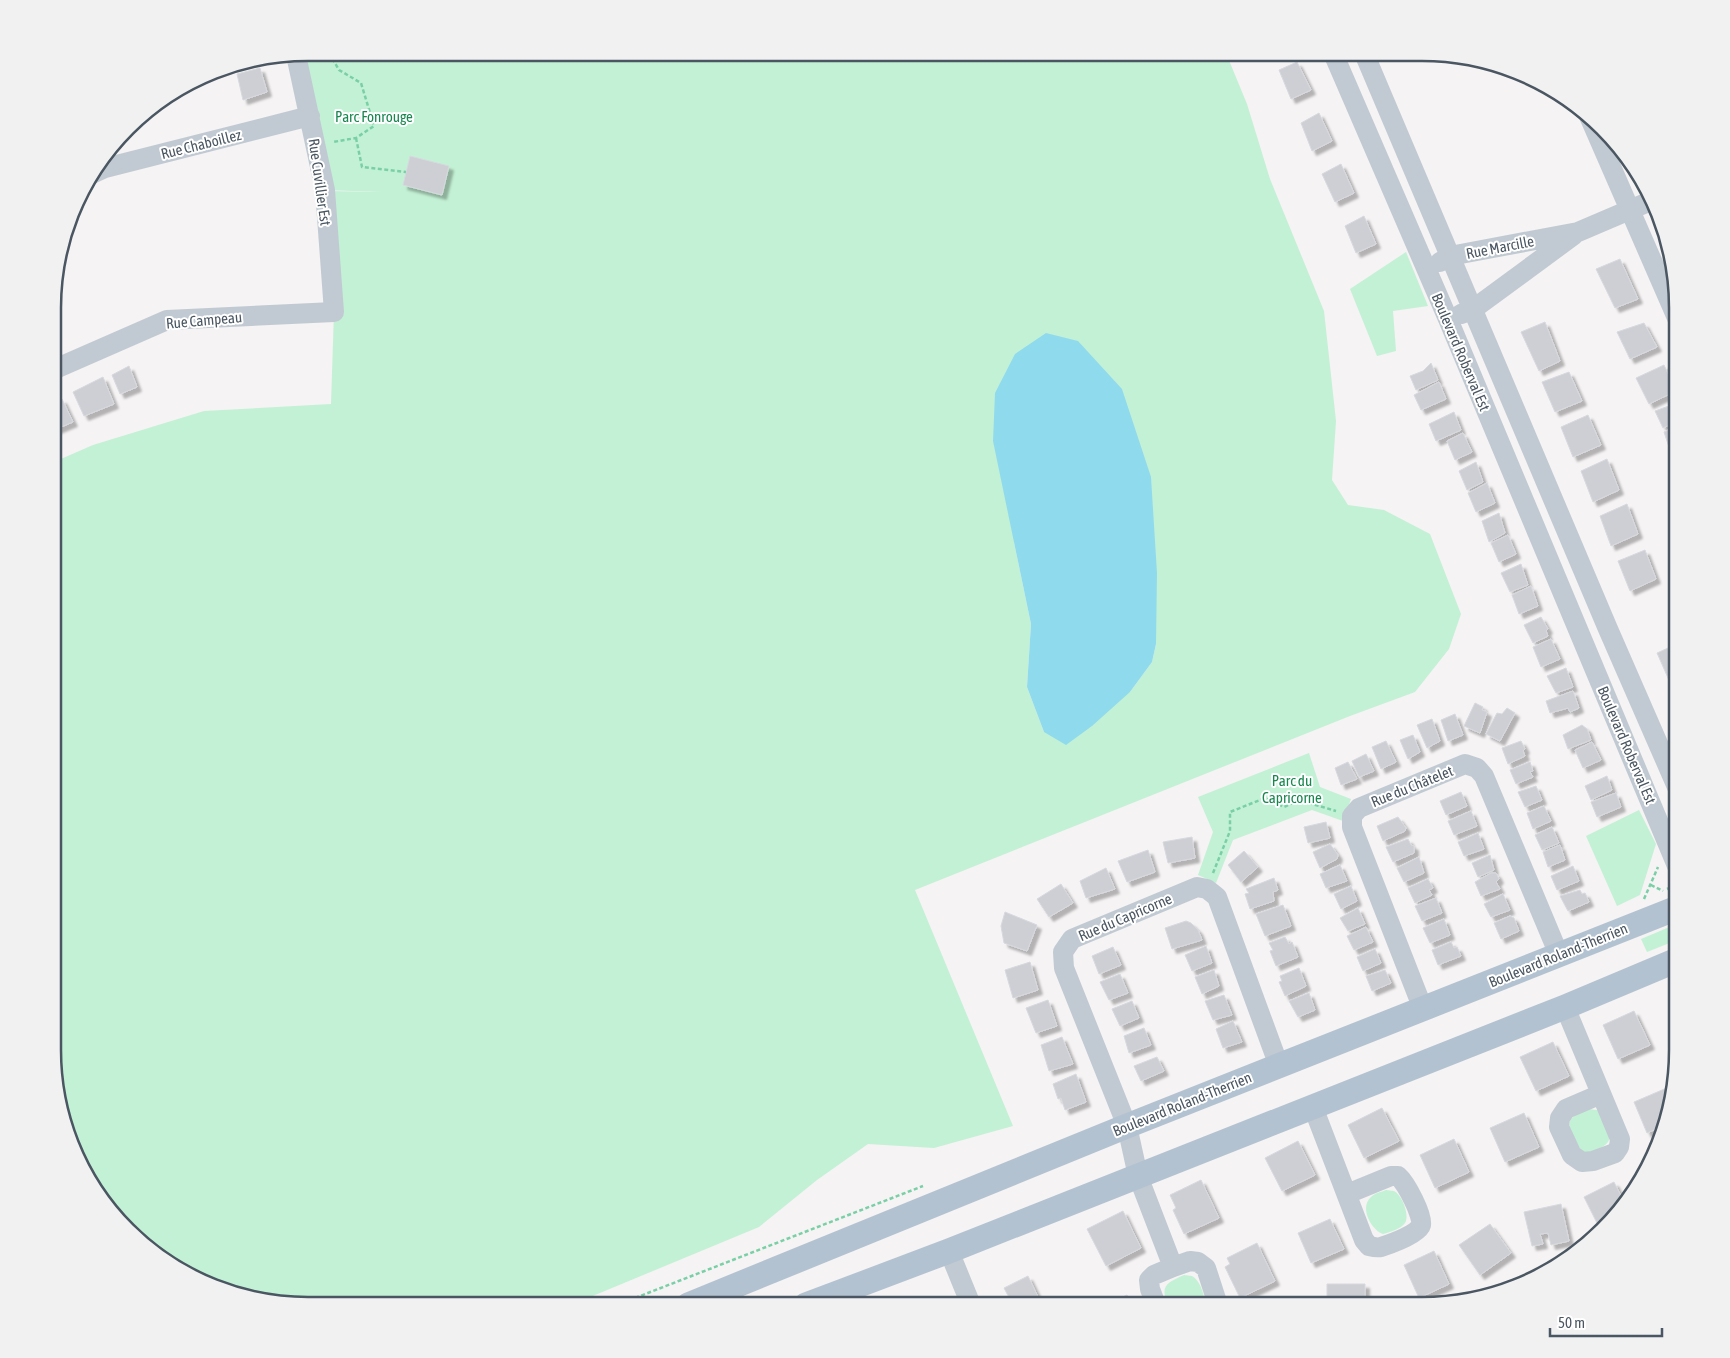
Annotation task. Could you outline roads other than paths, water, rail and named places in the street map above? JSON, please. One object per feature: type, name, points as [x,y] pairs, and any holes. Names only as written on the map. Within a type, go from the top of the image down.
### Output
[{"type":"main road","name":"Boulevard Roland-Therrien","points":[[708,1297],[1127,1126],[1559,955],[1669,900]]},
{"type":"main road","points":[[827,1297],[949,1251],[1313,1107],[1565,1007],[1669,963]]},
{"type":"street","name":"Boulevard Roberval Est","points":[[1336,61],[1448,319],[1669,847]]},
{"type":"street","name":"Boulevard Roberval Est","points":[[1367,61],[1613,642],[1669,769]]},
{"type":"street","name":"Rue Cuvillier Est","points":[[298,62],[325,190],[334,312]]},
{"type":"street","name":"Rue Chaboillez","points":[[105,168],[310,116]]},
{"type":"street","points":[[1599,137],[1668,296]]},
{"type":"street","name":"Rue Marcille","points":[[1426,270],[1450,256],[1578,232],[1645,203]]},
{"type":"street","name":"Rue Marcille","points":[[1448,319],[1472,310],[1578,232]]},
{"type":"street","name":"Rue Campeau","points":[[61,366],[167,320],[334,312]]},
{"type":"street","points":[[1588,652],[1613,642]]},
{"type":"street","name":"Rue du Châtelet","points":[[1423,1009],[1352,827],[1352,816],[1359,808],[1465,764],[1477,768],[1484,776],[1559,955]]},
{"type":"street","name":"Rue du Capricorne","points":[[1173,1267],[1138,1176],[1127,1126],[1064,968],[1063,952],[1072,939],[1196,887],[1207,889],[1217,897],[1279,1066]]},
{"type":"street","points":[[1565,1007],[1601,1094]]},
{"type":"street","points":[[1313,1107],[1347,1194]]},
{"type":"street","points":[[949,1251],[968,1297]]},
{"type":"street","points":[[1153,1297],[1149,1280],[1154,1275],[1190,1261],[1198,1262],[1206,1268],[1215,1297]]},
{"type":"water","points":[[1046,333],[1078,341],[1122,389],[1151,477],[1157,573],[1156,644],[1152,662],[1130,692],[1092,726],[1066,745],[1044,732],[1027,687],[1031,624],[993,441],[995,393],[1015,354]]},
{"type":"park label","name":"Parc Fonrouge","points":[[374,116]]},
{"type":"park label","name":"Parc du Capricorne","points":[[1292,788]]}]
